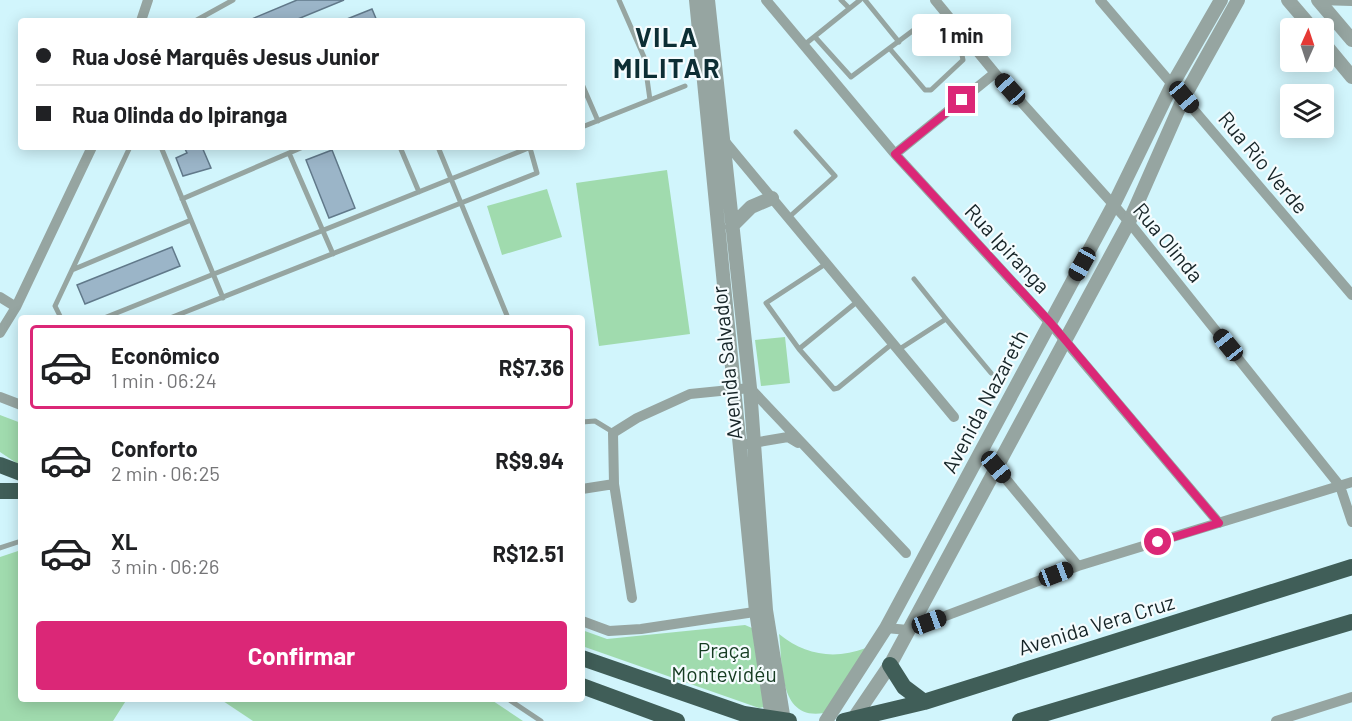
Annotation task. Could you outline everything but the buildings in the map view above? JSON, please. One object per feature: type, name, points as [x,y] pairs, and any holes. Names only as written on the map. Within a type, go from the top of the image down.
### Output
[{"type":"highway","points":[[0,465],[18,472]]},
{"type":"highway","points":[[0,491],[18,491]]},
{"type":"highway","name":"Avenida Vera Cruz","points":[[850,721],[924,702],[1352,567]]},
{"type":"highway","points":[[1020,721],[1352,622]]},
{"type":"highway","points":[[585,659],[744,714],[782,720]]},
{"type":"highway","points":[[890,665],[904,687],[924,702]]},
{"type":"highway","points":[[607,696],[618,671]]},
{"type":"highway","points":[[585,687],[677,721]]},
{"type":"street","points":[[142,18],[148,0]]},
{"type":"street","name":"Avenida Salvador","points":[[696,0],[734,391],[761,610],[782,720]]},
{"type":"street","name":"Avenida Salvador","points":[[708,0],[721,137],[756,444],[761,610]]},
{"type":"street","name":"Rua Ipiranga","points":[[766,0],[895,154],[1050,322],[1219,523]]},
{"type":"street","name":"Rua Olinda","points":[[934,0],[995,73],[1113,206],[1130,222],[1340,486],[1352,522]]},
{"type":"street","name":"Rua Rio Verde","points":[[1100,0],[1352,295]]},
{"type":"street","name":"Avenida Nazareth","points":[[826,721],[886,628],[1113,206],[1172,86],[1221,0]]},
{"type":"street","name":"Avenida Nazareth","points":[[850,721],[890,665],[1130,222],[1184,97],[1238,0]]},
{"type":"street","points":[[1288,0],[1303,18]]},
{"type":"street","points":[[1318,0],[1352,1]]},
{"type":"street","points":[[1318,0],[1352,40]]},
{"type":"street","points":[[1334,55],[1352,77]]},
{"type":"street","points":[[895,154],[995,73]]},
{"type":"street","points":[[708,122],[954,417]]},
{"type":"street","points":[[0,333],[16,307],[91,150]]},
{"type":"street","points":[[732,226],[751,207],[772,198]]},
{"type":"street","points":[[0,297],[16,307]]},
{"type":"street","points":[[632,598],[614,484],[613,433],[637,418],[690,394],[750,388],[906,553]]},
{"type":"street","points":[[0,397],[18,404]]},
{"type":"street","points":[[741,445],[788,437],[809,448]]},
{"type":"street","points":[[981,449],[1078,566]]},
{"type":"street","points":[[886,628],[908,630],[1078,566],[1352,482]]},
{"type":"street","points":[[585,489],[614,484]]},
{"type":"street","points":[[919,566],[936,580]]},
{"type":"street","points":[[585,622],[609,631],[641,629],[761,610]]},
{"type":"street","points":[[1276,721],[1352,697]]},
{"type":"lane","points":[[200,18],[233,0]]},
{"type":"lane","points":[[619,0],[644,57],[650,100]]},
{"type":"lane","points":[[841,0],[849,8]]},
{"type":"lane","points":[[804,45],[849,8],[863,0],[899,42]]},
{"type":"lane","points":[[815,37],[851,77],[890,50],[927,20],[933,20],[962,55],[963,60],[931,90],[925,90],[890,50]]},
{"type":"lane","points":[[585,126],[685,86]]},
{"type":"lane","points":[[585,91],[598,121]]},
{"type":"lane","points":[[788,218],[835,176],[796,132]]},
{"type":"lane","points":[[60,315],[55,306],[129,150]]},
{"type":"lane","points":[[162,150],[223,298]]},
{"type":"lane","points":[[183,199],[296,150]]},
{"type":"lane","points":[[401,150],[419,192]]},
{"type":"lane","points":[[439,150],[507,315]]},
{"type":"lane","points":[[112,315],[524,150]]},
{"type":"lane","points":[[179,315],[537,173],[532,150]]},
{"type":"lane","points":[[289,153],[333,254]]},
{"type":"lane","points":[[72,270],[191,220]]},
{"type":"lane","points":[[827,263],[766,303],[799,349],[834,389],[895,346],[946,319]]},
{"type":"lane","points":[[914,279],[991,373]]},
{"type":"lane","points":[[799,349],[858,301]]},
{"type":"lane","points":[[585,422],[595,421],[613,433]]},
{"type":"lane","points":[[0,548],[18,542]]},
{"type":"lane","points":[[512,702],[541,721]]},
{"type":"green space","points":[[667,170],[690,334],[599,346],[576,183]]},
{"type":"green space","points":[[547,189],[562,237],[502,255],[487,206]]},
{"type":"green space","points":[[785,337],[790,383],[761,386],[755,340]]},
{"type":"green space","points":[[0,415],[18,422],[18,464],[0,452]]},
{"type":"green space","points":[[18,551],[18,702],[125,702],[113,721],[0,721],[0,557]]},
{"type":"green space","name":"Praça Montevidéu","points":[[745,625],[752,628],[764,707],[759,708],[585,647],[585,631],[607,639]]},
{"type":"green space","points":[[779,634],[799,647],[820,653],[843,654],[866,648],[824,713],[809,713],[798,708],[791,699],[783,674]]},
{"type":"green space","points":[[224,702],[494,702],[523,721],[253,721]]},
{"type":"district","name":"VILA MILITAR","points":[[667,52]]},
{"type":"route","points":[[962,100],[895,154],[1050,322],[1219,523],[1158,542]]}]
